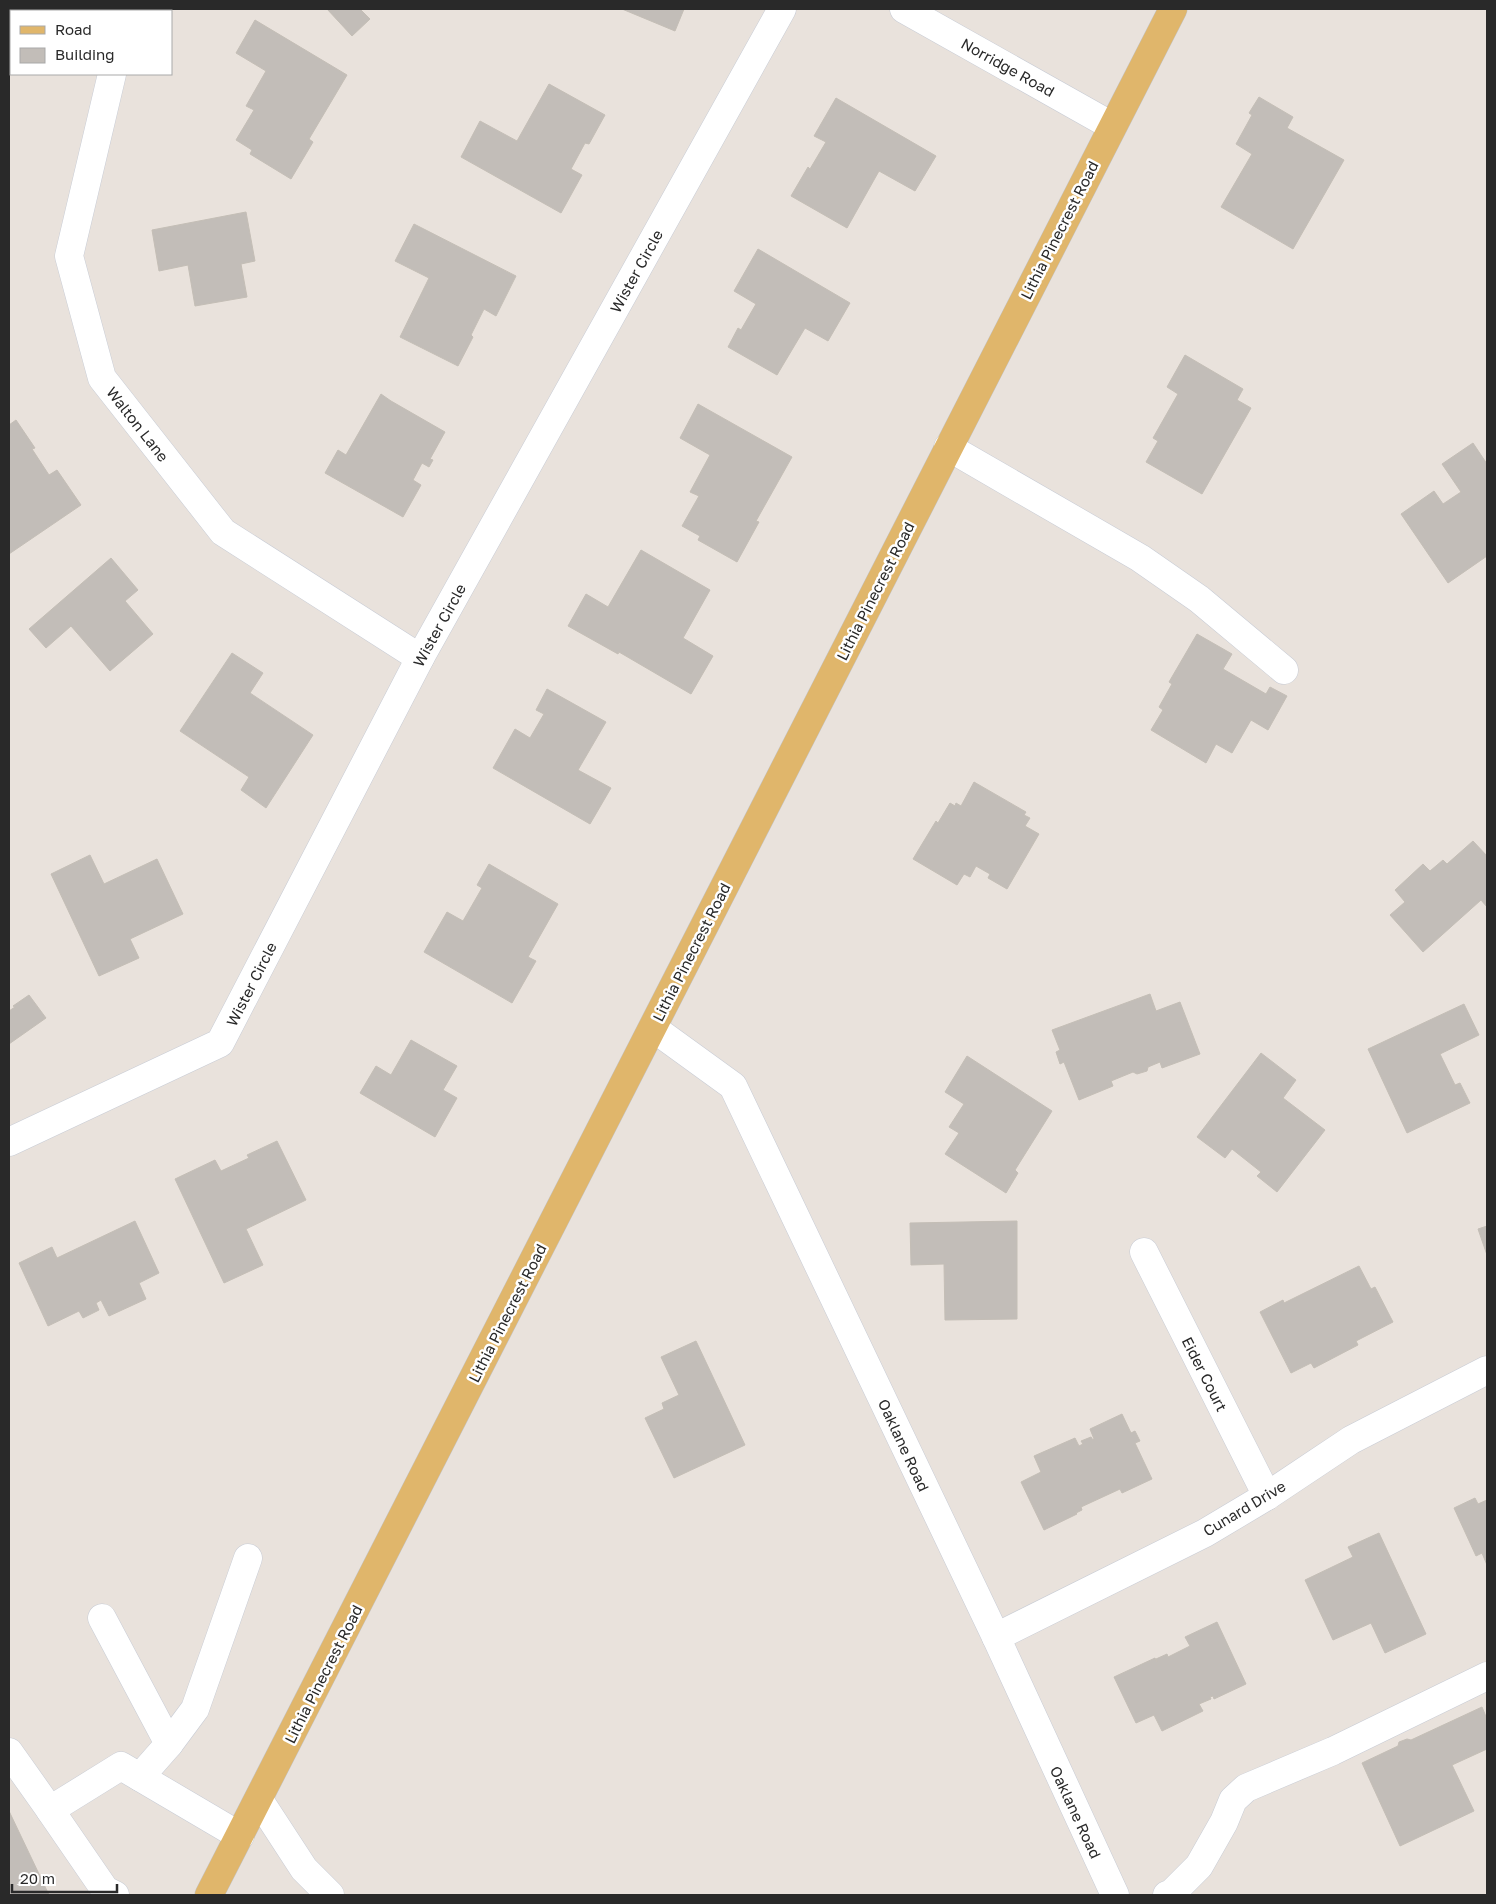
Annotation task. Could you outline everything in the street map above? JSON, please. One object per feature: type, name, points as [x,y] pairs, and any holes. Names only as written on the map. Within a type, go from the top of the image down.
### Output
[{"type":"main road","name":"Lithia Pinecrest Road","points":[[209,1895],[1173,9]]},
{"type":"street","name":"Wister Circle","points":[[9,1142],[220,1043],[420,658],[782,9]]},
{"type":"street","name":"Norridge Road","points":[[904,9],[1112,126]]},
{"type":"street","name":"Walton Lane","points":[[112,75],[69,256],[102,378],[223,532],[420,658]]},
{"type":"street","points":[[948,447],[1140,558],[1198,599],[1284,670]]},
{"type":"street","name":"Oaklane Road","points":[[653,1028],[733,1086],[996,1637],[1115,1895]]},
{"type":"street","name":"Eider Court","points":[[1144,1252],[1267,1496]]},
{"type":"street","name":"Cunard Drive","points":[[996,1637],[1205,1533],[1267,1496],[1351,1440],[1487,1370]]},
{"type":"street","points":[[140,1777],[169,1744],[194,1709],[248,1558]]},
{"type":"street","points":[[102,1618],[169,1744]]},
{"type":"street","points":[[1167,1895],[1172,1894],[1200,1866],[1234,1800],[1246,1788],[1333,1751],[1487,1676]]},
{"type":"street","points":[[9,1752],[105,1890],[115,1895]]},
{"type":"street","points":[[50,1810],[121,1766],[240,1836]]},
{"type":"street","points":[[259,1800],[304,1869],[330,1895]]},
{"type":"building","points":[[327,9],[360,9],[370,19],[352,36]]},
{"type":"building","points":[[622,9],[684,9],[675,31]]},
{"type":"building","points":[[255,20],[347,75],[309,139],[313,142],[291,179],[250,154],[252,150],[236,140],[254,110],[246,106],[266,71],[236,53]]},
{"type":"building","points":[[549,84],[605,115],[589,144],[585,143],[571,169],[582,175],[561,213],[461,157],[480,121],[517,141]]},
{"type":"building","points":[[1259,97],[1293,117],[1287,128],[1344,160],[1293,249],[1221,207],[1252,154],[1236,144],[1252,115],[1249,113]]},
{"type":"building","points":[[836,98],[936,156],[915,191],[879,171],[847,228],[791,196],[808,167],[810,169],[826,142],[814,136]]},
{"type":"building","points":[[246,212],[255,261],[241,264],[247,297],[195,306],[188,265],[159,271],[152,230]]},
{"type":"building","points":[[414,224],[516,276],[496,316],[484,309],[471,335],[473,337],[458,366],[400,337],[429,278],[395,261]]},
{"type":"building","points":[[758,249],[850,303],[828,341],[805,328],[777,375],[728,347],[738,328],[741,330],[756,304],[734,291]]},
{"type":"building","points":[[1185,355],[1243,389],[1237,400],[1251,408],[1202,494],[1146,462],[1158,441],[1153,438],[1178,394],[1167,387]]},
{"type":"building","points":[[381,394],[445,432],[430,459],[433,460],[429,467],[422,463],[413,480],[421,485],[403,517],[325,473],[338,450],[346,455]]},
{"type":"building","points":[[698,404],[792,457],[756,521],[759,522],[737,562],[698,540],[700,536],[682,526],[699,496],[690,492],[710,455],[680,438]]},
{"type":"building","points":[[16,420],[35,448],[32,449],[49,475],[57,470],[81,505],[9,554],[9,425]]},
{"type":"building","points":[[1473,443],[1487,464],[1487,556],[1448,583],[1401,514],[1434,491],[1443,504],[1461,492],[1442,464]]},
{"type":"building","points":[[641,550],[710,590],[683,638],[713,656],[691,694],[619,652],[618,654],[568,626],[586,594],[608,607]]},
{"type":"building","points":[[111,558],[138,590],[125,601],[153,634],[110,671],[71,626],[46,648],[29,629]]},
{"type":"building","points":[[1197,634],[1232,654],[1223,669],[1266,694],[1270,687],[1287,696],[1268,730],[1251,720],[1232,753],[1216,744],[1206,763],[1151,730],[1163,710],[1159,707],[1172,684],[1169,682]]},
{"type":"building","points":[[232,653],[263,673],[250,693],[313,735],[266,808],[241,790],[249,777],[180,731]]},
{"type":"building","points":[[547,689],[606,722],[578,770],[611,788],[590,824],[493,768],[515,729],[530,738],[544,714],[536,710]]},
{"type":"building","points":[[974,782],[1026,812],[1024,815],[1030,818],[1025,826],[1039,834],[1007,889],[988,878],[990,874],[976,866],[970,877],[964,874],[957,885],[913,859],[936,821],[938,823],[950,803],[955,806],[956,803],[961,806]]},
{"type":"building","points":[[1473,841],[1487,856],[1487,907],[1481,900],[1423,952],[1390,915],[1405,902],[1395,890],[1423,864],[1430,871],[1443,860],[1447,864]]},
{"type":"building","points":[[90,855],[104,884],[157,859],[183,914],[130,939],[139,958],[99,976],[51,874]]},
{"type":"building","points":[[489,864],[558,904],[528,957],[536,961],[512,1003],[424,952],[447,912],[463,921],[482,888],[477,885]]},
{"type":"building","points":[[1150,994],[1156,1011],[1180,1002],[1200,1054],[1162,1068],[1160,1062],[1148,1067],[1147,1071],[1137,1074],[1133,1072],[1111,1081],[1113,1086],[1079,1100],[1064,1062],[1060,1064],[1056,1052],[1060,1050],[1052,1030]]},
{"type":"building","points":[[29,995],[46,1018],[9,1044],[9,1011]]},
{"type":"building","points":[[1464,1004],[1479,1035],[1440,1054],[1455,1085],[1460,1083],[1470,1103],[1407,1133],[1368,1049]]},
{"type":"building","points":[[411,1040],[457,1066],[443,1090],[457,1098],[435,1137],[360,1093],[376,1066],[391,1075]]},
{"type":"building","points":[[1261,1053],[1296,1080],[1283,1098],[1325,1130],[1277,1192],[1257,1176],[1261,1172],[1232,1149],[1225,1158],[1197,1137]]},
{"type":"building","points":[[967,1056],[1052,1111],[1015,1170],[1018,1173],[1006,1193],[945,1154],[959,1133],[949,1127],[964,1104],[945,1092]]},
{"type":"building","points":[[277,1141],[306,1200],[246,1229],[263,1265],[224,1283],[175,1179],[215,1160],[221,1171],[249,1158],[247,1155]]},
{"type":"building","points":[[135,1221],[159,1273],[139,1283],[146,1299],[109,1316],[101,1300],[96,1303],[99,1310],[83,1318],[79,1311],[48,1326],[19,1263],[52,1247],[57,1258]]},
{"type":"building","points":[[1017,1221],[1017,1319],[945,1320],[944,1264],[911,1265],[910,1223]]},
{"type":"building","points":[[1487,1226],[1487,1255],[1478,1229]]},
{"type":"building","points":[[1359,1266],[1371,1289],[1375,1287],[1393,1322],[1356,1341],[1358,1345],[1314,1368],[1311,1363],[1291,1373],[1260,1312],[1283,1300],[1284,1303]]},
{"type":"building","points":[[696,1341],[745,1445],[674,1478],[645,1418],[664,1409],[662,1403],[679,1395],[661,1357]]},
{"type":"building","points":[[1122,1414],[1131,1433],[1135,1431],[1140,1441],[1135,1443],[1152,1479],[1122,1493],[1120,1489],[1081,1507],[1082,1510],[1077,1514],[1044,1530],[1021,1482],[1041,1472],[1034,1456],[1075,1438],[1079,1446],[1083,1444],[1081,1441],[1091,1437],[1093,1440],[1090,1429]]},
{"type":"building","points":[[1475,1498],[1478,1504],[1487,1500],[1487,1565],[1482,1553],[1476,1556],[1454,1508]]},
{"type":"building","points":[[1379,1533],[1426,1634],[1385,1653],[1371,1623],[1333,1640],[1305,1580],[1353,1557],[1348,1547]]},
{"type":"building","points":[[1217,1622],[1246,1684],[1214,1699],[1213,1696],[1210,1697],[1211,1699],[1199,1704],[1203,1711],[1162,1731],[1154,1715],[1136,1723],[1114,1677],[1155,1658],[1157,1662],[1156,1659],[1167,1654],[1168,1657],[1190,1646],[1185,1637]]},
{"type":"building","points":[[1482,1707],[1487,1719],[1487,1749],[1452,1765],[1474,1811],[1400,1846],[1362,1763],[1398,1746],[1399,1742],[1407,1739],[1411,1740]]},
{"type":"building","points":[[9,1811],[49,1895],[9,1895]]}]
